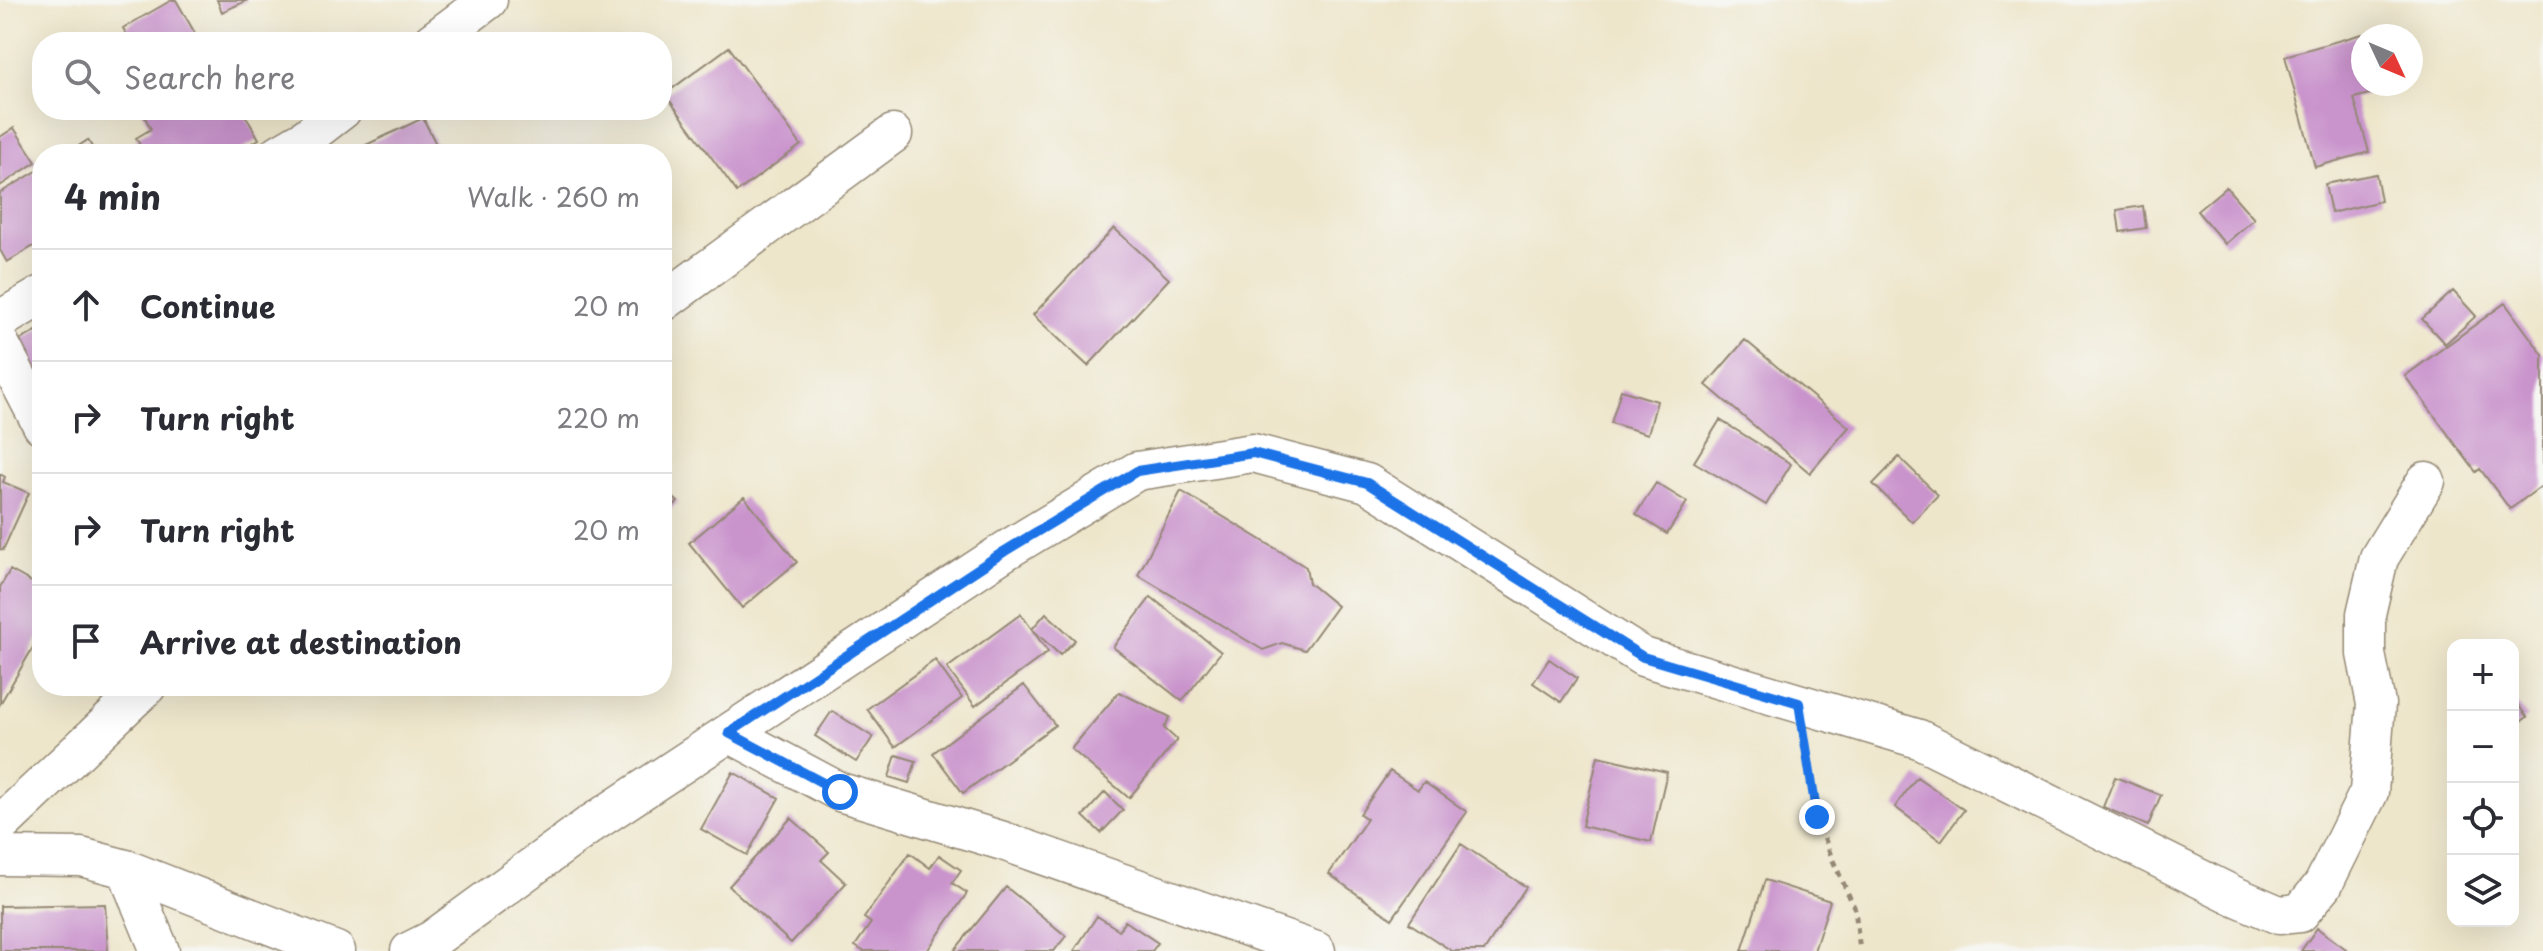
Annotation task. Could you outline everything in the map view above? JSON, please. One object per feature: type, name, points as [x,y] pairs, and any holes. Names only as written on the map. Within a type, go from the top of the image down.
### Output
[{"type":"street","points":[[445,32],[488,0]]},
{"type":"street","points":[[296,144],[329,120]]},
{"type":"street","points":[[672,296],[893,134]]},
{"type":"street","points":[[0,320],[32,301]]},
{"type":"street","points":[[0,344],[32,406]]},
{"type":"street","points":[[410,951],[432,940],[591,824],[1005,551],[1137,471],[1253,453],[1367,483],[1643,657],[1919,739],[2235,896],[2279,915],[2300,913],[2323,885],[2369,792],[2376,704],[2366,654],[2366,614],[2379,558],[2426,481]]},
{"type":"street","points":[[0,825],[136,696]]},
{"type":"street","points":[[729,733],[840,792],[1003,841],[1316,951]]},
{"type":"street","points":[[0,856],[81,857],[126,869],[336,951]]},
{"type":"street","points":[[126,869],[160,951]]},
{"type":"path","points":[[1799,703],[1817,817],[1855,909],[1860,951]]},
{"type":"building","points":[[176,0],[194,32],[125,32],[123,28]]},
{"type":"building","points":[[217,0],[248,0],[222,12]]},
{"type":"building","points":[[2351,37],[2351,96],[2362,96],[2354,98],[2369,152],[2315,167],[2285,56]]},
{"type":"building","points":[[729,47],[801,145],[737,192],[672,104],[672,89]]},
{"type":"building","points":[[146,120],[248,120],[259,139],[251,144],[139,144],[136,138],[151,129]]},
{"type":"building","points":[[424,120],[436,144],[368,144]]},
{"type":"building","points":[[14,128],[32,156],[32,165],[0,186],[0,137]]},
{"type":"building","points":[[32,174],[32,247],[7,262],[0,250],[0,193]]},
{"type":"building","points":[[2376,174],[2381,201],[2331,213],[2325,184]]},
{"type":"building","points":[[2226,187],[2254,219],[2225,244],[2197,211]]},
{"type":"building","points":[[2143,206],[2146,228],[2120,232],[2117,210]]},
{"type":"building","points":[[1114,228],[1169,279],[1088,366],[1033,315]]},
{"type":"building","points":[[2453,291],[2476,316],[2445,344],[2422,319]]},
{"type":"building","points":[[2505,303],[2543,355],[2543,485],[2510,509],[2480,469],[2476,472],[2405,376]]},
{"type":"building","points":[[32,333],[32,367],[18,341]]},
{"type":"building","points":[[1745,340],[1849,427],[1810,473],[1706,385]]},
{"type":"building","points":[[1621,390],[1657,401],[1648,434],[1611,423]]},
{"type":"building","points":[[1720,420],[1791,464],[1766,505],[1694,462]]},
{"type":"building","points":[[1899,457],[1938,495],[1912,522],[1873,484]]},
{"type":"building","points":[[0,474],[5,477],[3,482],[29,493],[3,550],[0,549]]},
{"type":"building","points":[[1656,483],[1687,502],[1667,534],[1636,514]]},
{"type":"building","points":[[1181,491],[1306,567],[1309,583],[1337,606],[1305,650],[1282,643],[1263,650],[1138,575]]},
{"type":"building","points":[[744,497],[797,562],[742,608],[689,543]]},
{"type":"building","points":[[10,570],[32,582],[32,649],[0,704],[0,587]]},
{"type":"building","points":[[1151,597],[1221,652],[1182,701],[1113,647]]},
{"type":"building","points":[[1046,613],[1075,640],[1060,655],[1032,629]]},
{"type":"building","points":[[1021,614],[1048,652],[975,706],[947,668]]},
{"type":"building","points":[[1549,659],[1577,678],[1561,702],[1533,683]]},
{"type":"building","points":[[935,660],[962,698],[895,747],[867,709]]},
{"type":"building","points":[[1024,685],[1055,725],[963,793],[933,753]]},
{"type":"building","points":[[1119,692],[1170,717],[1164,728],[1177,740],[1129,798],[1071,749]]},
{"type":"building","points":[[2519,706],[2527,717],[2519,723]]},
{"type":"building","points":[[832,711],[873,737],[856,762],[815,736]]},
{"type":"building","points":[[896,755],[916,761],[909,783],[889,777]]},
{"type":"building","points":[[1598,756],[1667,772],[1651,842],[1582,826]]},
{"type":"building","points":[[1390,771],[1418,790],[1424,782],[1467,812],[1392,919],[1329,874],[1367,819],[1360,814]]},
{"type":"building","points":[[733,772],[779,798],[747,855],[701,829]]},
{"type":"building","points":[[1917,777],[1964,810],[1941,841],[1895,807]]},
{"type":"building","points":[[2115,777],[2161,795],[2148,826],[2103,807]]},
{"type":"building","points":[[1105,792],[1123,810],[1101,833],[1083,816]]},
{"type":"building","points":[[791,818],[829,852],[821,860],[846,883],[791,943],[729,886]]},
{"type":"building","points":[[1461,844],[1526,887],[1484,951],[1452,951],[1409,923]]},
{"type":"building","points":[[910,853],[930,868],[939,855],[961,870],[952,883],[967,893],[927,951],[863,951],[855,946],[871,923],[864,918]]},
{"type":"building","points":[[1765,880],[1830,901],[1814,951],[1742,951]]},
{"type":"building","points":[[1006,887],[1066,936],[1054,951],[954,951]]},
{"type":"building","points":[[105,904],[108,951],[0,951],[0,906]]},
{"type":"building","points":[[1097,916],[1119,930],[1125,921],[1158,943],[1152,951],[1074,951]]},
{"type":"building","points":[[2317,928],[2346,949],[2345,951],[2301,951]]},
{"type":"route","points":[[840,792],[729,733],[1005,551],[1137,471],[1253,453],[1367,483],[1643,657],[1799,703],[1817,817]]}]
